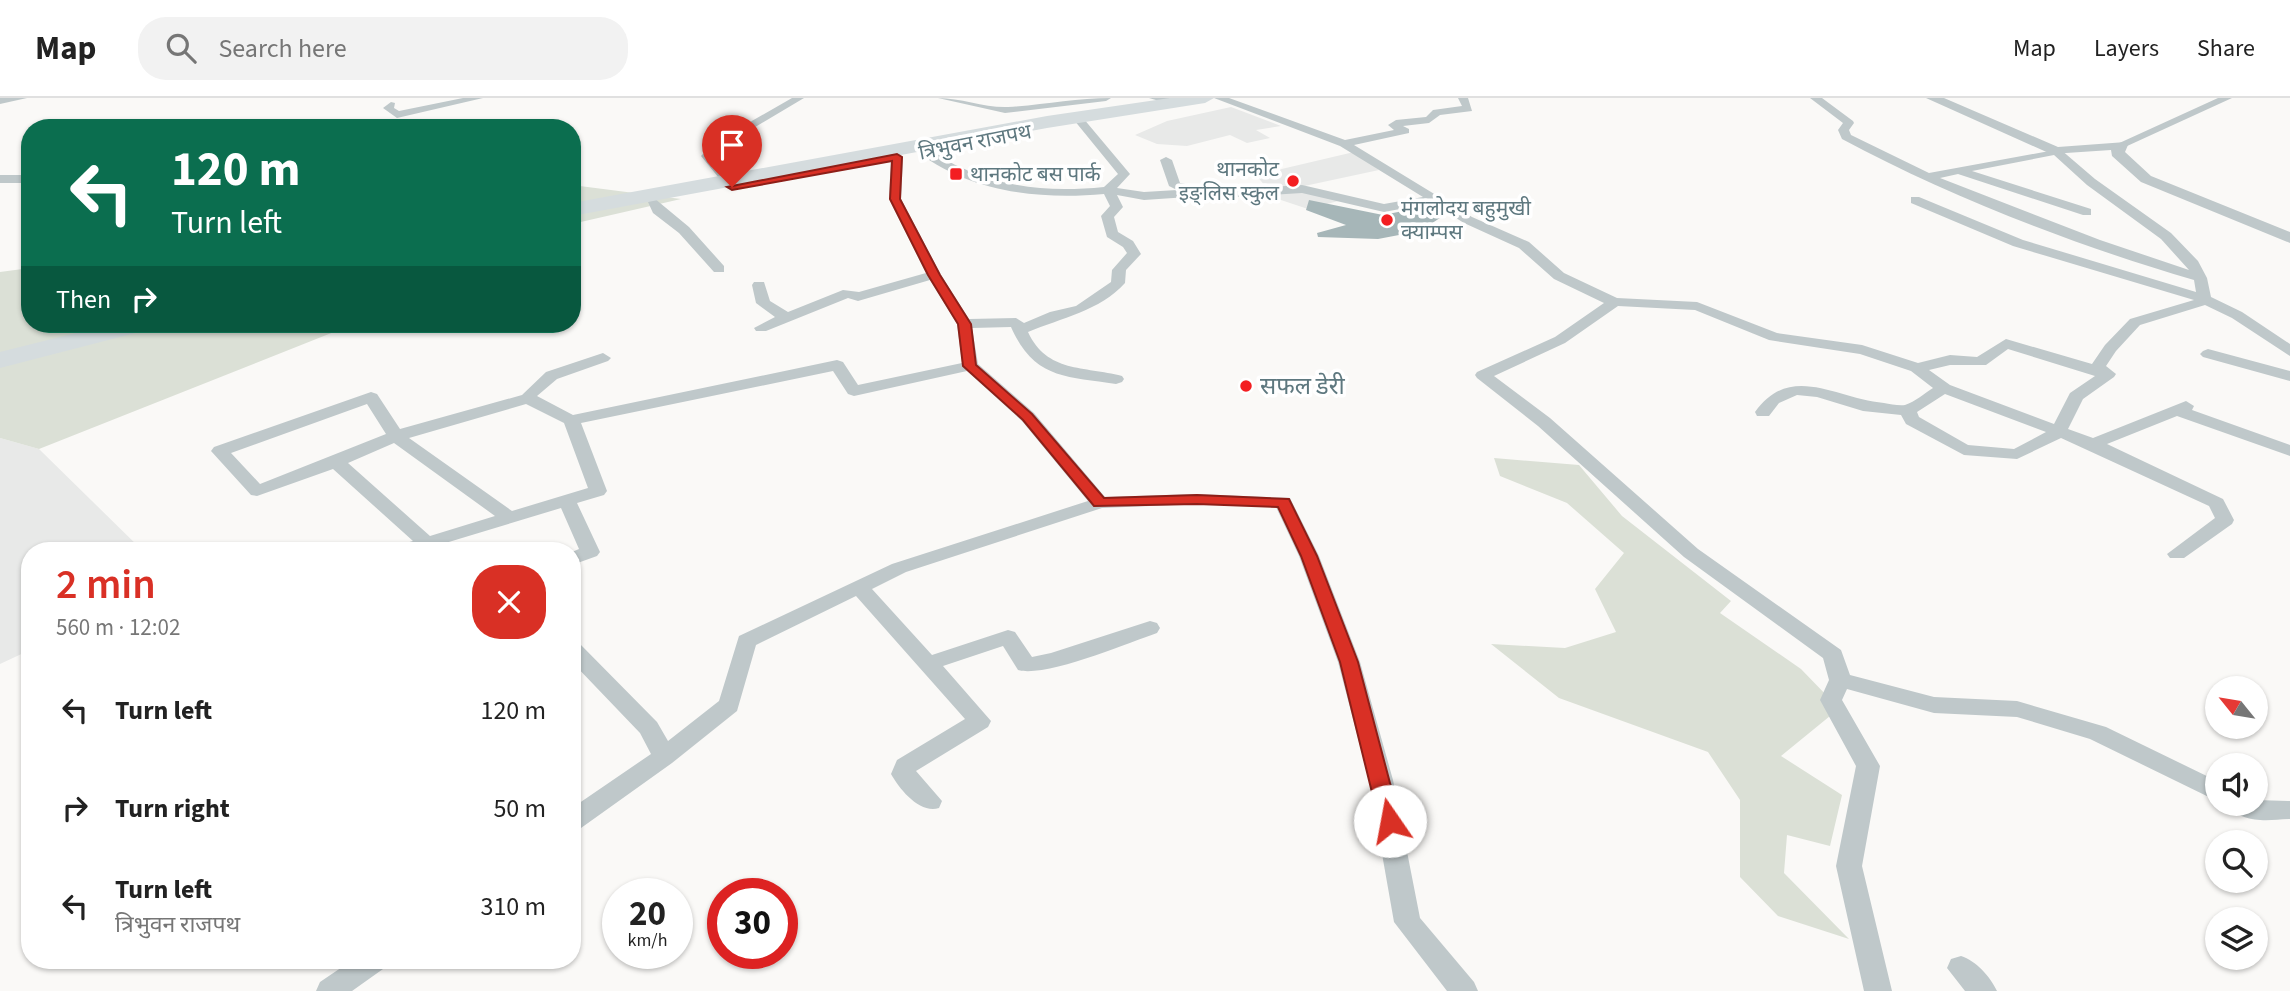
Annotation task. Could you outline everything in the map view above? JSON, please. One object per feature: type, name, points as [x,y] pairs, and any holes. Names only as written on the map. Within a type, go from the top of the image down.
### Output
[{"type":"highway","name":"त्रिभुवन राजपथ","points":[[581,208],[727,180],[1205,98]]},
{"type":"highway","name":"त्रिभुवन राजपथ","points":[[581,218],[897,157],[920,149]]},
{"type":"highway","points":[[0,349],[64,333]]},
{"type":"highway","points":[[0,360],[106,333]]},
{"type":"street","points":[[0,101],[22,98]]},
{"type":"street","points":[[391,105],[388,108],[397,115],[478,98]]},
{"type":"street","points":[[727,180],[707,156],[726,140],[799,98]]},
{"type":"street","points":[[943,98],[991,112],[1106,98]]},
{"type":"street","points":[[1154,98],[1173,102]]},
{"type":"street","points":[[1219,98],[1344,144],[1468,220],[1524,245],[1559,276],[1584,290],[1615,302],[1697,306],[1774,337],[1861,350],[1917,368],[1944,387],[2058,433],[2093,444],[2216,503],[2225,520],[2177,554]]},
{"type":"street","points":[[1344,144],[1404,132],[1406,130],[1393,125],[1414,118],[1429,120],[1437,112],[1468,109],[1463,98]]},
{"type":"street","points":[[1815,98],[1849,123],[1843,130],[1846,137],[1926,177],[2161,267],[2200,278]]},
{"type":"street","points":[[1933,98],[2056,151],[2091,182],[2166,236],[2191,261],[2200,278],[2204,299]]},
{"type":"street","points":[[1926,177],[2056,151],[2122,145],[2227,98]]},
{"type":"street","points":[[1083,119],[1124,174],[1108,190]]},
{"type":"street","points":[[2122,145],[2117,153],[2146,179],[2290,238]]},
{"type":"street","points":[[920,149],[937,161],[988,180],[1039,194],[1108,190],[1144,196],[1302,189],[1384,208],[1436,199]]},
{"type":"street","points":[[897,157],[895,199],[934,275],[964,324],[970,366],[1028,417],[1100,503]]},
{"type":"street","points":[[1166,160],[1175,186],[1217,194]]},
{"type":"street","points":[[1959,171],[2087,212]]},
{"type":"street","points":[[0,179],[21,179]]},
{"type":"street","points":[[1020,330],[1055,315],[1081,309],[1118,283],[1116,273],[1121,264],[1134,254],[1128,244],[1112,234],[1107,216],[1117,207],[1108,190]]},
{"type":"street","points":[[1233,207],[1233,199],[1241,196],[1237,193]]},
{"type":"street","points":[[1915,200],[2018,243],[2204,299],[2237,315],[2290,351]]},
{"type":"street","points":[[654,202],[657,210],[684,230],[719,269]]},
{"type":"street","points":[[761,328],[848,293],[858,298],[934,275]]},
{"type":"street","points":[[759,285],[763,303],[787,318]]},
{"type":"street","points":[[2108,374],[2097,368],[2124,331],[2136,322],[2198,304],[2204,299]]},
{"type":"street","points":[[1615,302],[1560,340],[1483,375],[1544,422],[1691,553],[1833,655],[1840,680],[1831,700],[1868,766],[1849,866],[1878,991]]},
{"type":"street","points":[[964,324],[995,320],[1016,322],[1028,348],[1058,370],[1116,379]]},
{"type":"street","points":[[1917,368],[1950,360],[1980,362],[2006,344],[2108,374]]},
{"type":"street","points":[[2208,354],[2290,376]]},
{"type":"street","points":[[528,398],[534,387],[550,374],[603,358]]},
{"type":"street","points":[[509,518],[396,436],[371,397],[220,451],[257,491],[337,462],[396,436],[528,398],[571,419],[837,365],[853,391],[970,366]]},
{"type":"street","points":[[1908,410],[1912,420],[1964,450],[2017,454],[2058,433],[2076,396],[2108,374]]},
{"type":"street","points":[[1763,412],[1770,402],[1792,389],[1824,392],[1862,405],[1908,410],[1944,387]]},
{"type":"street","points":[[2093,444],[2181,408],[2290,451]]},
{"type":"street","points":[[337,462],[426,542],[598,491],[571,419]]},
{"type":"street","points":[[581,815],[664,757],[729,705],[746,641],[899,568],[1100,503],[1197,499],[1283,502],[1309,556],[1349,662],[1384,793],[1407,922],[1464,991]]},
{"type":"street","points":[[567,501],[590,552],[581,556]]},
{"type":"street","points":[[859,587],[980,720],[905,766],[903,774],[929,801]]},
{"type":"street","points":[[927,664],[1008,637],[1026,665],[1053,660],[1150,628]]},
{"type":"street","points":[[581,658],[649,729],[664,757]]},
{"type":"street","points":[[1840,680],[1934,705],[2017,709],[2098,733],[2205,786]]},
{"type":"street","points":[[2268,811],[2290,810]]},
{"type":"street","points":[[1961,968],[1983,991]]},
{"type":"street","points":[[330,991],[362,969]]},
{"type":"shaded area","points":[[1231,107],[1281,126],[1256,130],[1270,138],[1247,143],[1230,135],[1187,146],[1157,144],[1135,135],[1167,121]]},
{"type":"shaded area","name":"थानकोट इङ्लिस स्कुल","points":[[1354,152],[1379,170],[1295,188],[1342,200],[1308,209],[1275,198],[1256,175]]},
{"type":"shaded area","points":[[581,186],[681,199],[581,222]]},
{"type":"shaded area","points":[[21,269],[21,333],[331,333],[39,449],[0,438],[0,272]]},
{"type":"shaded area","points":[[0,438],[39,449],[134,542],[21,542],[21,654],[0,664]]},
{"type":"shaded area","points":[[1494,458],[1579,465],[1622,516],[1731,601],[1720,613],[1801,669],[1831,700],[1830,716],[1781,756],[1842,795],[1830,846],[1787,835],[1784,873],[1849,939],[1778,916],[1740,877],[1740,800],[1708,752],[1559,698],[1491,644],[1565,648],[1616,632],[1595,589],[1624,553],[1567,503],[1500,476]]},
{"type":"building","name":"मंगलोदय बहुमुखी क्याम्पस","points":[[1309,200],[1383,215],[1423,207],[1443,216],[1420,231],[1378,239],[1318,237],[1317,233],[1346,225],[1306,210]]},
{"type":"place","name":"थानकोट बस पार्क","points":[[956,174]]},
{"type":"place","name":"थानकोट इङ्लिस स्कुल","points":[[1293,181]]},
{"type":"place","name":"मंगलोदय बहुमुखी क्याम्पस","points":[[1387,220]]},
{"type":"place","name":"सफल डेरी","points":[[1246,386]]},
{"type":"route","points":[[732,187],[897,157],[895,199],[934,275],[964,324],[970,366],[1028,417],[1100,503],[1197,499],[1283,502],[1309,556],[1349,662],[1390,821]]}]
